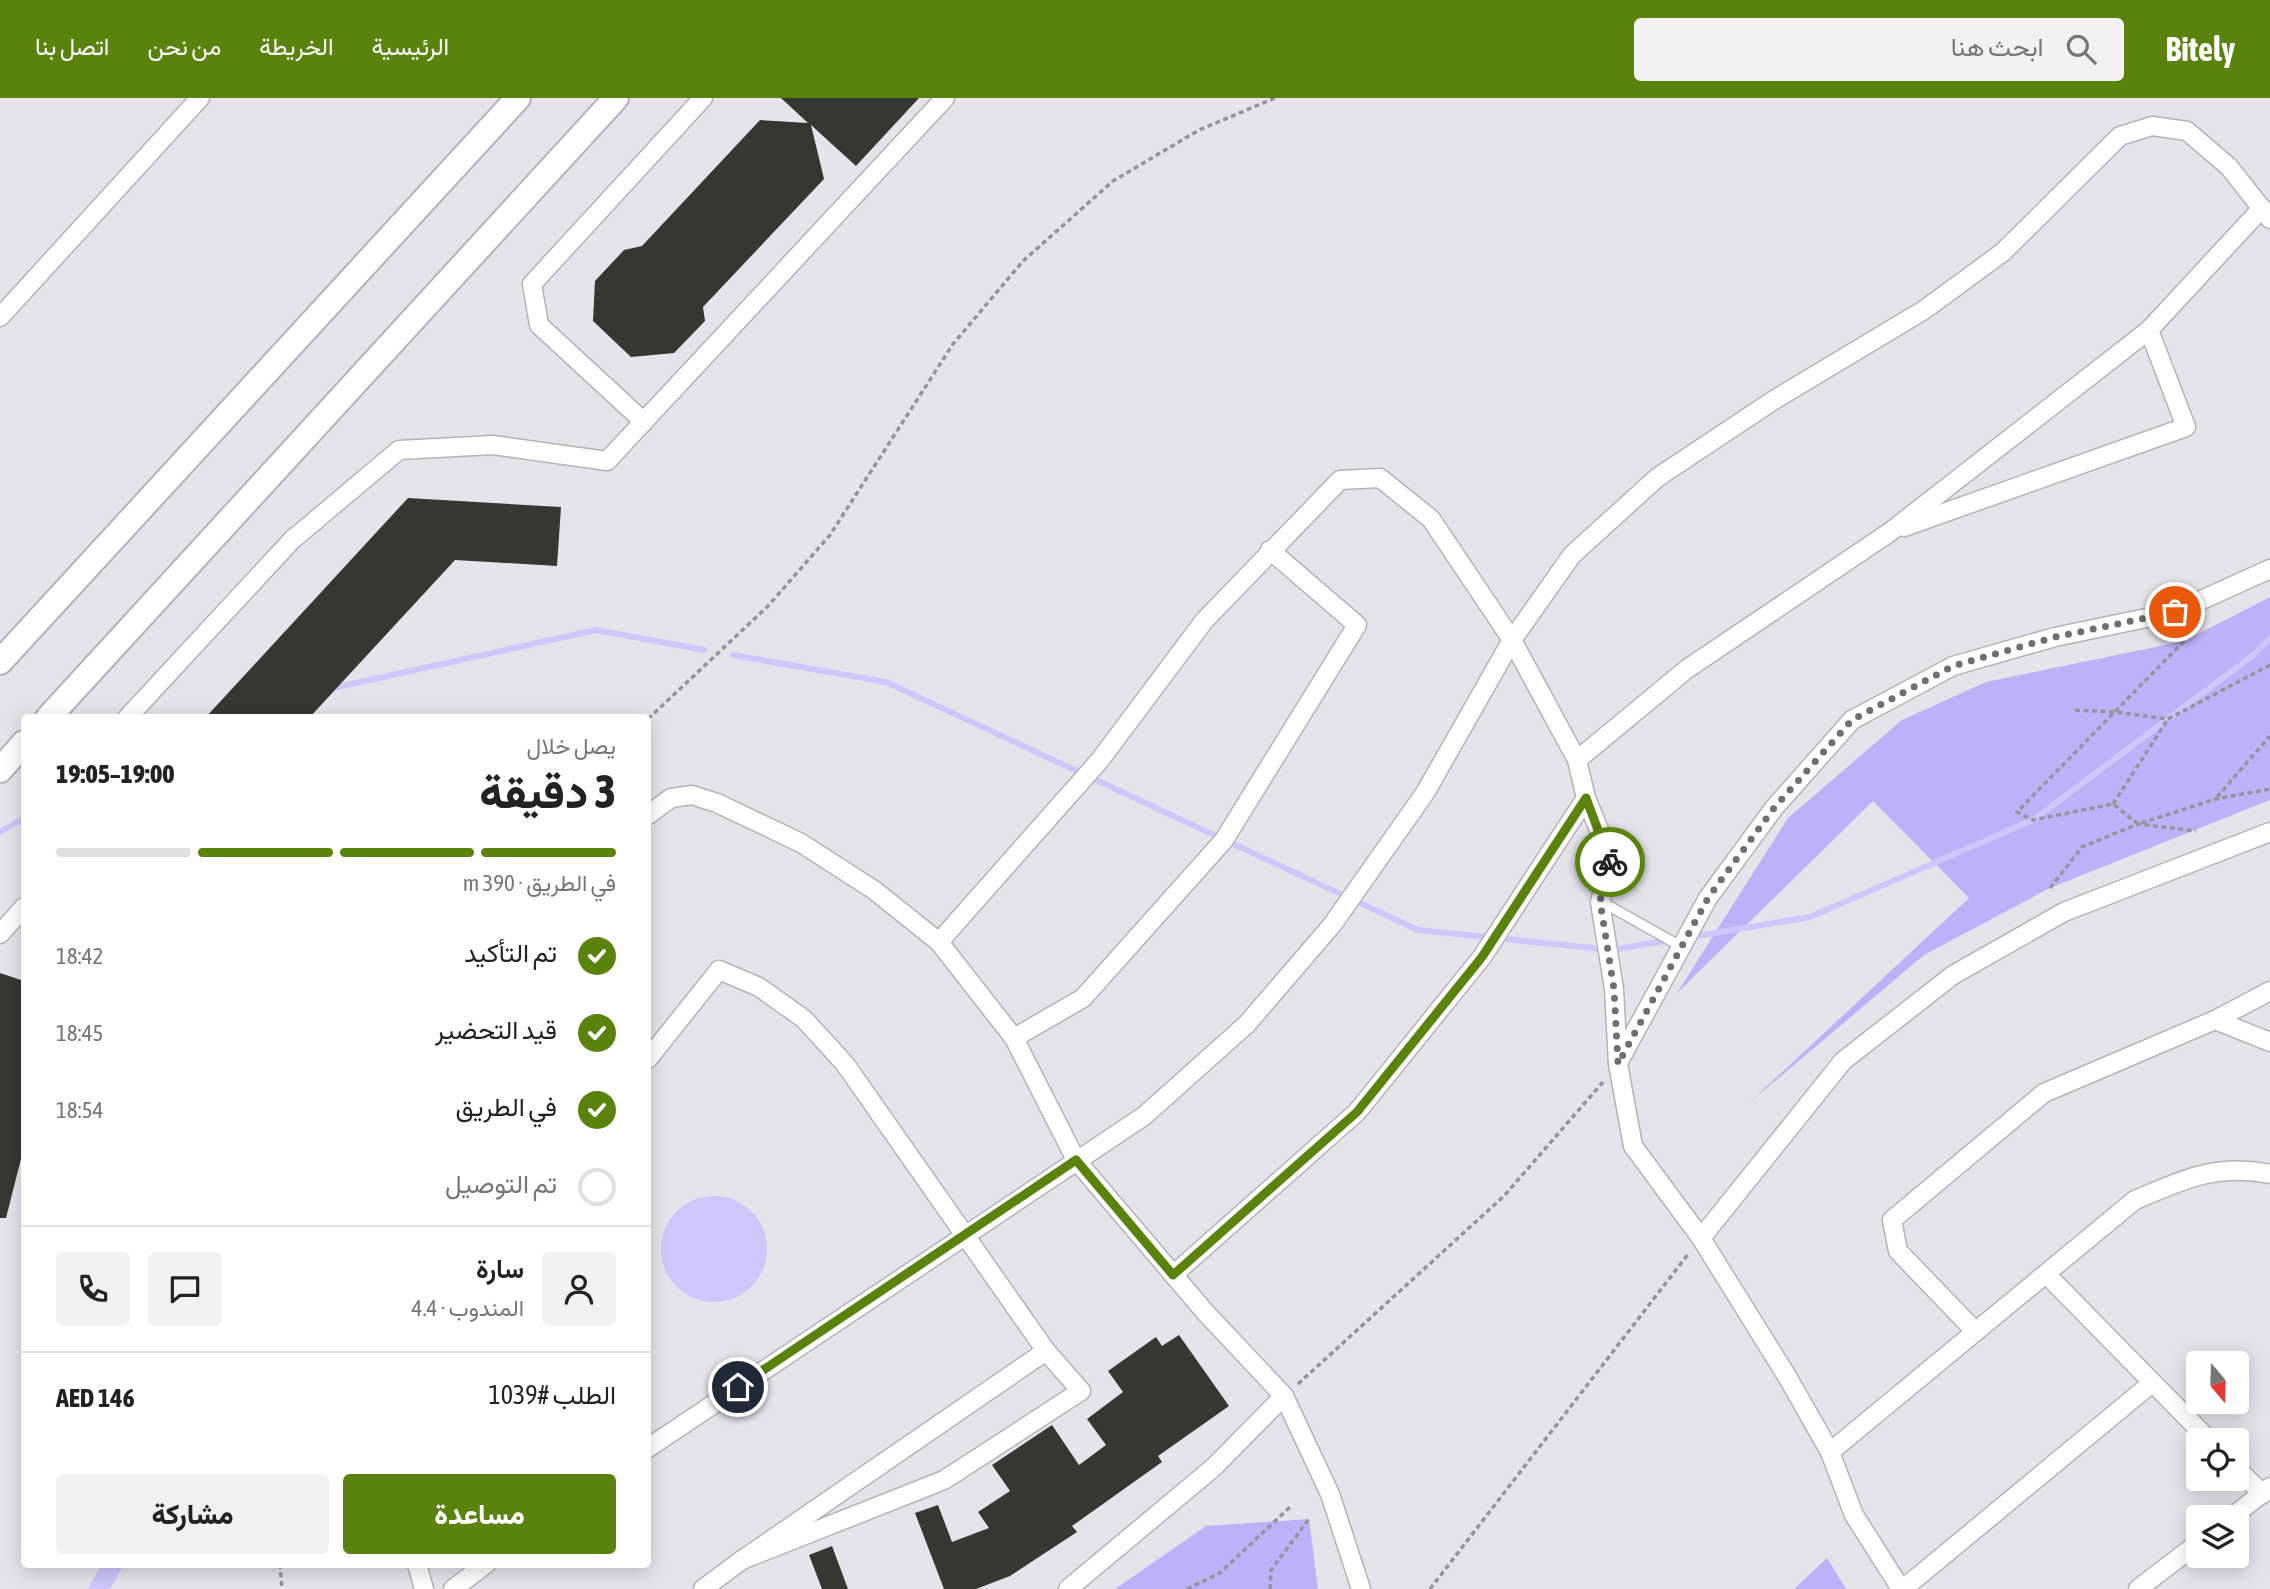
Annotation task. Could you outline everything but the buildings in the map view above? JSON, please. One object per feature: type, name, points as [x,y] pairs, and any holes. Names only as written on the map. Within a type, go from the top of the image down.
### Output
[{"type":"main road","points":[[0,662],[517,98]]},
{"type":"main road","points":[[52,714],[616,98]]},
{"type":"main road","points":[[0,770],[21,746]]},
{"type":"street","points":[[2,312],[200,98]]},
{"type":"street","points":[[644,422],[539,325],[532,284],[703,98]]},
{"type":"street","points":[[131,714],[292,540],[398,450],[493,445],[607,461],[945,98]]},
{"type":"street","points":[[651,1446],[1144,1116],[1247,1024],[1332,925],[1425,793],[1512,640],[1573,555],[1658,477],[1774,400],[1944,295],[2003,251],[2120,136],[2152,126],[2187,131],[2229,167],[2266,214],[2149,330],[1890,532],[1687,669],[1577,760]]},
{"type":"street","points":[[1890,532],[2186,427],[2149,330]]},
{"type":"street","points":[[939,942],[1100,761],[1204,621],[1270,550],[1340,480],[1380,478],[1431,519],[1512,640],[1577,760],[1586,798],[1611,859],[1600,901],[1614,989],[1618,1064],[1633,1146],[1701,1238],[1788,1378],[1830,1452],[1854,1515],[1902,1589],[2152,1383]]},
{"type":"street","points":[[1014,1038],[1083,998],[1224,840],[1357,625],[1270,550]]},
{"type":"street","points":[[1618,1064],[1708,898],[1765,819],[1852,720],[1953,666],[2055,637],[2175,612],[2270,569]]},
{"type":"street","points":[[651,813],[671,797],[692,795],[717,803],[801,843],[874,890],[939,942],[1014,1038],[1076,1160],[1173,1275],[1284,1396],[1329,1494],[1361,1589]]},
{"type":"street","points":[[1173,1275],[1357,1112],[1482,957],[1586,798]]},
{"type":"street","points":[[1701,1238],[1843,1061],[1953,975],[2064,912],[2270,832]]},
{"type":"street","points":[[0,934],[21,910]]},
{"type":"street","points":[[651,1055],[719,970],[759,987],[804,1019],[845,1064],[1046,1351],[1081,1391],[944,1480],[742,1560]]},
{"type":"street","points":[[1975,1331],[1898,1251],[1892,1220],[2044,1093],[2215,1020],[2270,991]]},
{"type":"street","points":[[2215,1020],[2270,1042]]},
{"type":"street","points":[[1830,1452],[2135,1200],[2192,1176],[2241,1168],[2270,1174]]},
{"type":"street","points":[[2047,1275],[2197,1428]]},
{"type":"street","points":[[702,1589],[1046,1351]]},
{"type":"street","points":[[1068,1589],[1214,1467],[1284,1396]]},
{"type":"street","points":[[2248,1505],[2266,1491],[2249,1478]]},
{"type":"street","points":[[2138,1589],[2186,1552]]},
{"type":"street","points":[[418,1568],[424,1589]]},
{"type":"street","points":[[453,1589],[481,1568]]},
{"type":"lane","points":[[1600,901],[1682,947]]},
{"type":"path","points":[[651,716],[768,606],[830,535],[953,344],[1023,261],[1114,181],[1199,130],[1275,98]]},
{"type":"path","points":[[2184,640],[2017,812],[2033,820],[2113,804],[2168,719],[2270,665]]},
{"type":"path","points":[[2075,710],[2168,719]]},
{"type":"path","points":[[2216,799],[2270,736]]},
{"type":"path","points":[[2050,888],[2082,847],[2138,824],[2216,799],[2270,789]]},
{"type":"path","points":[[2113,804],[2138,824],[2196,831]]},
{"type":"path","points":[[1284,1396],[1504,1196],[1618,1064]]},
{"type":"path","points":[[1430,1589],[1701,1238]]},
{"type":"path","points":[[1187,1589],[1220,1573],[1290,1507]]},
{"type":"path","points":[[1270,1589],[1271,1570],[1309,1519]]},
{"type":"path","points":[[279,1568],[282,1589]]},
{"type":"shaded area","points":[[2270,597],[2270,800],[2050,888],[1924,955],[1749,1103],[1969,898],[1873,801],[1677,993],[1788,818],[1902,720],[1986,682],[2184,641]]},
{"type":"shaded area","points":[[714,1196],[734,1200],[751,1212],[763,1229],[767,1249],[763,1269],[751,1286],[734,1298],[714,1302],[694,1298],[677,1286],[665,1269],[661,1249],[665,1229],[677,1212],[694,1200]]},
{"type":"shaded area","points":[[1309,1519],[1318,1589],[1115,1589],[1206,1526]]},
{"type":"shaded area","points":[[1827,1558],[1846,1589],[1794,1589]]},
{"type":"shaded area","points":[[99,1568],[122,1568],[110,1589],[88,1589]]},
{"type":"waterway","points":[[333,688],[596,630],[704,650]]},
{"type":"waterway","points":[[1691,937],[1810,917],[2033,820],[2252,656],[2270,638]]},
{"type":"waterway","points":[[733,655],[886,682],[1418,930],[1612,950],[1670,940]]},
{"type":"waterway","points":[[0,832],[21,820]]},
{"type":"way so far","points":[[1610,862],[1600,901],[1614,989],[1618,1064],[1708,898],[1774,808],[1852,720],[1953,666],[2055,637],[2175,612]]},
{"type":"route","points":[[738,1387],[1076,1160],[1173,1275],[1357,1112],[1482,957],[1586,798],[1610,862]]}]
